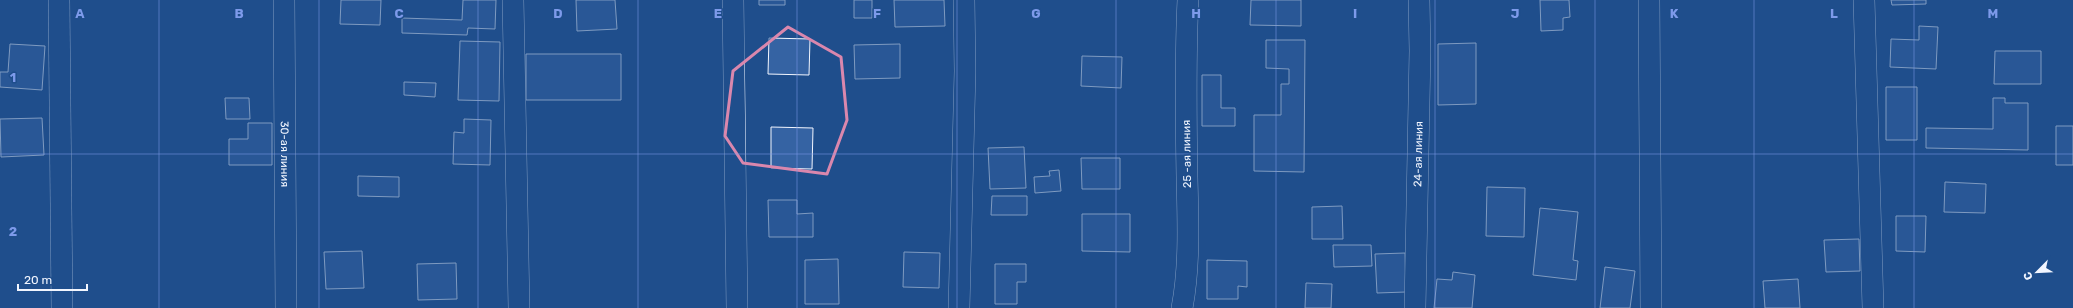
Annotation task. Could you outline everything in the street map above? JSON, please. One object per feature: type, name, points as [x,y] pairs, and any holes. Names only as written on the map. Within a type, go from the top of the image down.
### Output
[{"type":"street","points":[[59,0],[62,308]]},
{"type":"street","name":"30-ая линия","points":[[284,0],[286,308]]},
{"type":"street","points":[[513,0],[519,308]]},
{"type":"street","points":[[733,0],[737,308]]},
{"type":"street","points":[[959,308],[965,79],[964,0]]},
{"type":"street","name":"25 -ая линия","points":[[1182,308],[1186,287],[1188,200],[1186,52],[1188,0]]},
{"type":"street","name":"24-ая линия","points":[[1415,308],[1420,59],[1419,0]]},
{"type":"street","points":[[1649,0],[1651,308]]},
{"type":"street","points":[[1864,0],[1873,308]]},
{"type":"highlighted area","points":[[788,27],[841,57],[847,120],[827,174],[743,163],[725,136],[733,71]]},
{"type":"building","points":[[341,0],[381,0],[380,25],[340,24]]},
{"type":"building","points":[[463,0],[496,0],[495,29],[468,28],[467,35],[402,33],[402,18],[462,20]]},
{"type":"building","points":[[576,0],[615,0],[617,29],[577,31]]},
{"type":"building","points":[[759,0],[785,0],[785,5],[759,5]]},
{"type":"building","points":[[854,0],[872,0],[872,18],[854,18]]},
{"type":"building","points":[[894,0],[944,0],[945,26],[895,27]]},
{"type":"building","points":[[1251,0],[1301,0],[1301,26],[1250,25]]},
{"type":"building","points":[[1540,0],[1569,0],[1570,17],[1563,18],[1563,30],[1541,31]]},
{"type":"building","points":[[1891,0],[1926,0],[1926,4],[1892,5]]},
{"type":"building","points":[[1919,26],[1938,27],[1936,69],[1890,67],[1891,39],[1919,40]]},
{"type":"building","points":[[769,38],[810,39],[809,75],[768,74]]},
{"type":"building","points":[[1266,40],[1305,40],[1304,172],[1254,171],[1254,115],[1281,115],[1281,84],[1289,84],[1289,69],[1266,68]]},
{"type":"building","points":[[460,41],[500,42],[499,101],[458,100]]},
{"type":"building","points":[[1476,43],[1476,104],[1438,105],[1438,44]]},
{"type":"building","points":[[10,44],[45,46],[42,90],[0,87],[0,72],[8,72]]},
{"type":"building","points":[[900,44],[900,78],[855,79],[854,45]]},
{"type":"building","points":[[1995,51],[2041,51],[2041,84],[1994,84]]},
{"type":"building","points":[[526,54],[621,54],[621,100],[526,100]]},
{"type":"building","points":[[1082,56],[1122,57],[1121,88],[1081,86]]},
{"type":"building","points":[[1202,75],[1221,75],[1221,108],[1235,108],[1235,126],[1202,126]]},
{"type":"building","points":[[404,82],[436,83],[435,97],[404,95]]},
{"type":"building","points":[[1886,87],[1917,87],[1917,140],[1886,140]]},
{"type":"building","points":[[225,98],[249,98],[250,119],[226,119]]},
{"type":"building","points":[[1993,98],[2005,98],[2005,103],[2028,103],[2028,150],[1926,148],[1926,128],[1993,129]]},
{"type":"building","points":[[42,118],[44,155],[1,157],[0,119]]},
{"type":"building","points":[[464,119],[491,120],[490,165],[453,164],[454,132],[464,133]]},
{"type":"building","points":[[248,123],[272,123],[272,165],[229,165],[229,139],[248,139]]},
{"type":"building","points":[[2056,126],[2073,126],[2073,165],[2056,165]]},
{"type":"building","points":[[771,127],[813,128],[812,169],[771,168]]},
{"type":"building","points":[[1024,147],[1026,188],[990,189],[988,148]]},
{"type":"building","points":[[1081,158],[1120,158],[1120,189],[1082,189]]},
{"type":"building","points":[[1059,170],[1061,191],[1035,193],[1034,177],[1050,176],[1049,171]]},
{"type":"building","points":[[358,176],[399,177],[399,197],[358,196]]},
{"type":"building","points":[[1945,182],[1986,184],[1985,213],[1944,212]]},
{"type":"building","points":[[1487,187],[1525,188],[1524,237],[1486,236]]},
{"type":"building","points":[[992,196],[1027,196],[1027,215],[991,215]]},
{"type":"building","points":[[768,200],[797,200],[797,214],[813,213],[813,237],[769,237]]},
{"type":"building","points":[[1342,206],[1343,239],[1312,239],[1312,207]]},
{"type":"building","points":[[1540,208],[1578,212],[1573,260],[1578,261],[1576,280],[1533,275]]},
{"type":"building","points":[[1082,214],[1130,214],[1130,252],[1082,251]]},
{"type":"building","points":[[1896,216],[1926,216],[1925,252],[1896,251]]},
{"type":"building","points":[[1859,239],[1860,271],[1826,272],[1824,240]]},
{"type":"building","points":[[1333,245],[1371,245],[1372,266],[1334,267]]},
{"type":"building","points":[[362,251],[364,288],[326,289],[324,252]]},
{"type":"building","points":[[904,252],[940,253],[939,288],[903,287]]},
{"type":"building","points":[[1405,253],[1406,292],[1377,293],[1375,254]]},
{"type":"building","points":[[838,259],[839,304],[805,304],[805,260]]},
{"type":"building","points":[[1207,260],[1247,261],[1247,287],[1238,286],[1238,299],[1207,299]]},
{"type":"building","points":[[456,263],[457,299],[418,300],[417,264]]},
{"type":"building","points":[[995,264],[1026,264],[1026,282],[1017,282],[1017,304],[995,304]]},
{"type":"building","points":[[1605,267],[1635,271],[1630,308],[1600,308]]},
{"type":"building","points":[[1453,272],[1475,275],[1472,308],[1434,308],[1437,279],[1452,280]]},
{"type":"building","points":[[1798,279],[1800,308],[1765,308],[1763,281]]},
{"type":"building","points":[[1306,283],[1332,284],[1331,308],[1305,308]]}]
